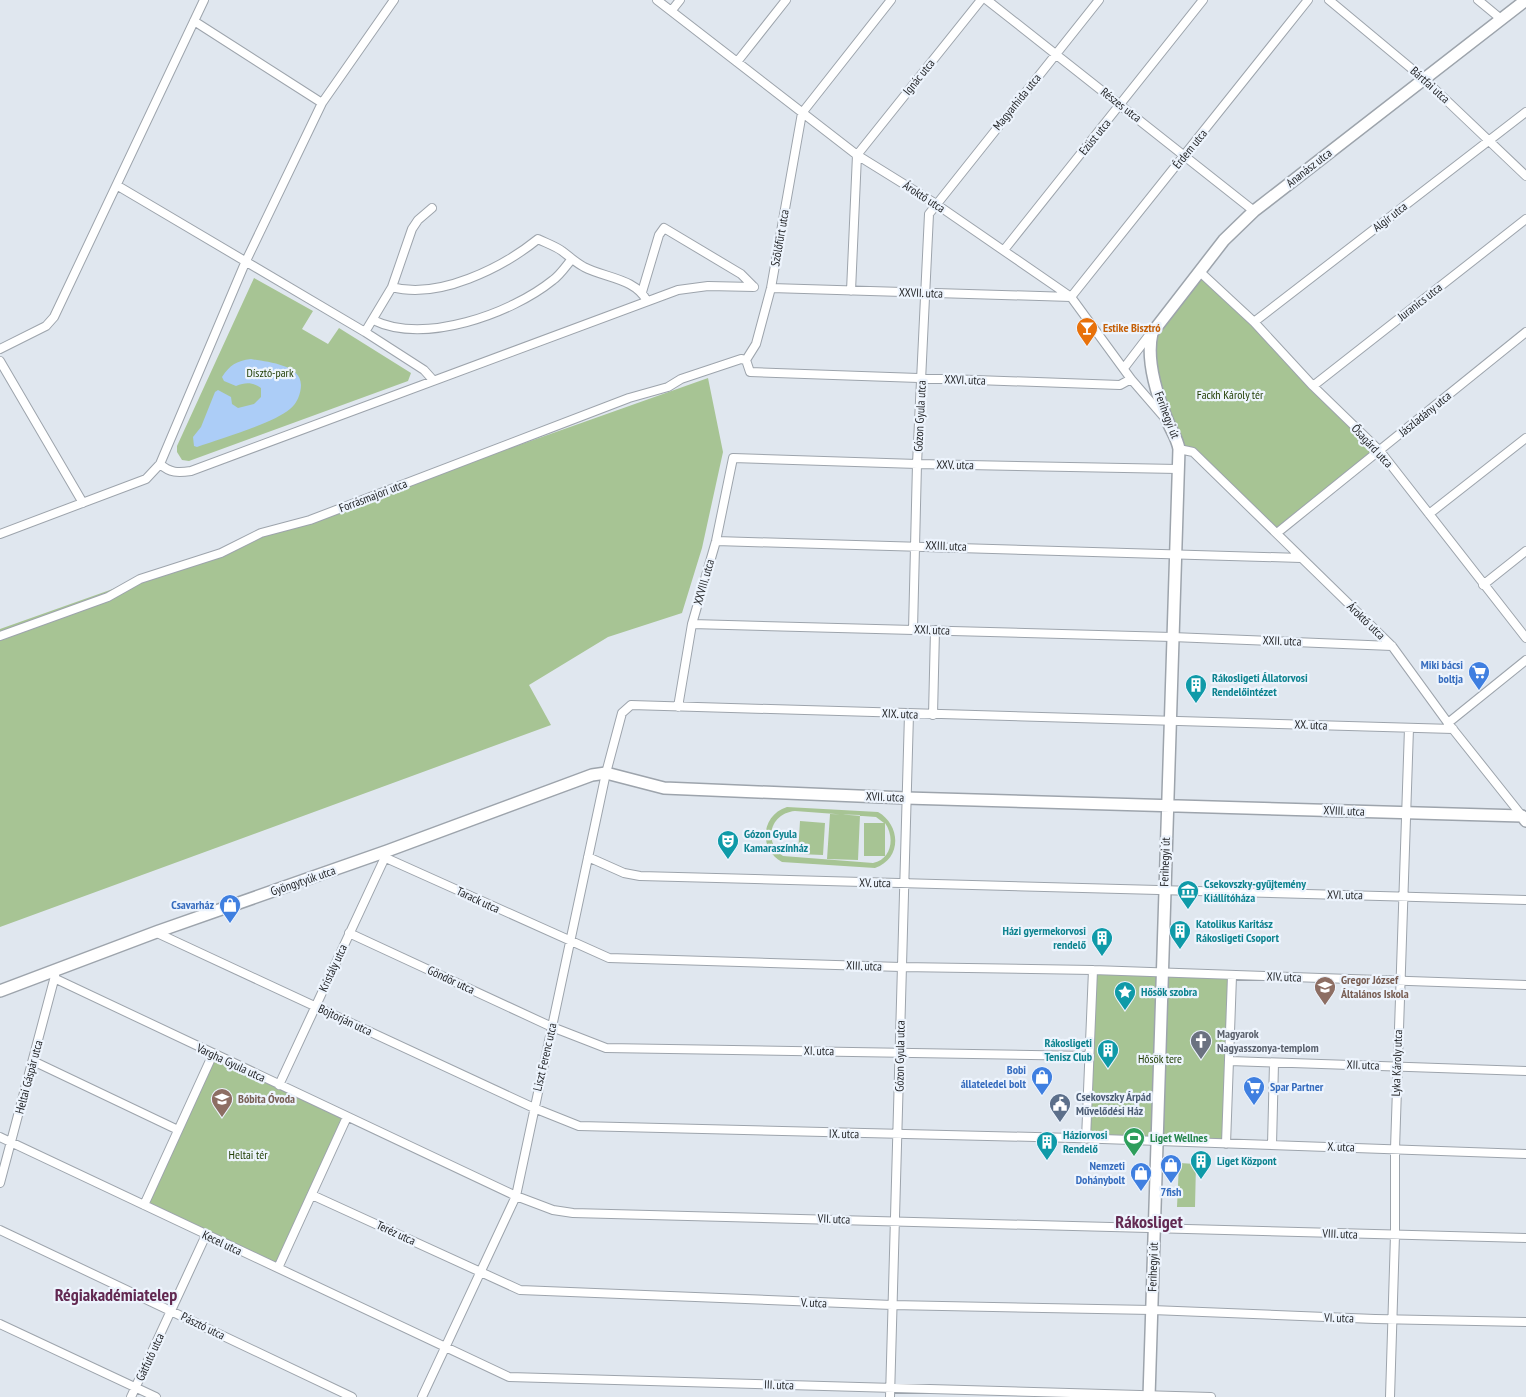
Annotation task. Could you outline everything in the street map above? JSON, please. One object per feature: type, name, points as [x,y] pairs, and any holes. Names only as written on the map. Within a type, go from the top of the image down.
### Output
[{"type":"street","points":[[0,349],[46,326],[54,317],[118,186],[204,0]]},
{"type":"street","points":[[0,534],[146,479],[160,464],[245,264],[322,103],[394,0]]},
{"type":"street","name":"Ároktő utca","points":[[657,0],[857,154],[936,204],[1072,297],[1130,379],[1166,419]]},
{"type":"street","points":[[672,10],[680,0]]},
{"type":"street","points":[[737,62],[786,0]]},
{"type":"street","points":[[802,113],[891,0]]},
{"type":"street","name":"Ignác utca","points":[[857,154],[981,0]]},
{"type":"street","name":"Részes utca","points":[[987,0],[1254,211]]},
{"type":"street","name":"Magyarhida utca","points":[[936,204],[1099,0]]},
{"type":"street","name":"Ezüst utca","points":[[1004,250],[1203,0]]},
{"type":"street","name":"Érdem utca","points":[[1072,297],[1308,0]]},
{"type":"street","name":"Bártfai utca","points":[[1329,0],[1424,78],[1526,176]]},
{"type":"street","points":[[1478,0],[1501,19]]},
{"type":"street","name":"Ananász utca","points":[[1124,368],[1224,240],[1254,211],[1526,0]]},
{"type":"street","points":[[194,21],[322,103]]},
{"type":"street","name":"Algír utca","points":[[1254,322],[1526,112]]},
{"type":"street","name":"Szőlőfürt utca","points":[[746,360],[756,344],[771,288],[802,113]]},
{"type":"street","points":[[851,291],[857,154]]},
{"type":"street","points":[[118,186],[245,264],[365,332],[424,370],[433,380]]},
{"type":"street","name":"Gózon Gyula utca","points":[[913,630],[917,464],[929,214],[936,204]]},
{"type":"street","points":[[365,332],[392,287],[412,229],[418,220],[432,208]]},
{"type":"street","name":"Juranics utca","points":[[1314,386],[1526,219]]},
{"type":"street","points":[[160,464],[168,471],[178,473],[191,471],[678,290],[708,286],[754,287],[741,274],[664,228],[659,235],[642,292]]},
{"type":"street","points":[[392,287],[406,291],[440,288],[504,263],[538,239],[562,250],[571,260],[587,268],[624,281],[642,292],[647,301]]},
{"type":"street","points":[[373,320],[387,327],[406,329],[429,329],[459,324],[483,316],[531,294],[554,280],[571,260]]},
{"type":"street","name":"Ősagárd utca","points":[[1199,271],[1254,322],[1314,386],[1380,451],[1526,638]]},
{"type":"street","name":"XXVII. utca","points":[[771,288],[1072,297]]},
{"type":"street","name":"Jászladány utca","points":[[1277,533],[1526,332]]},
{"type":"street","name":"Ferihegyi út","points":[[1149,1396],[1179,449],[1178,440],[1166,419],[1149,351],[1152,333]]},
{"type":"street","name":"Forrásmajori utca","points":[[0,636],[108,597],[140,579],[221,553],[261,533],[310,520],[629,398],[668,387],[681,379],[742,359],[746,360]]},
{"type":"street","name":"XXVI. utca","points":[[746,360],[750,372],[1120,385],[1130,379]]},
{"type":"street","points":[[0,361],[83,503]]},
{"type":"street","points":[[1429,514],[1526,438]]},
{"type":"street","name":"Ároktő utca","points":[[1179,449],[1193,452],[1392,646],[1451,726],[1524,819]]},
{"type":"street","name":"XXV. utca","points":[[733,458],[1178,469]]},
{"type":"street","name":"XXVIII. utca","points":[[678,707],[692,624],[716,541],[733,458]]},
{"type":"street","name":"XXIII. utca","points":[[716,541],[1301,558]]},
{"type":"street","points":[[1483,585],[1526,551]]},
{"type":"street","name":"XXI. utca","points":[[692,624],[1172,637]]},
{"type":"street","points":[[933,715],[935,630]]},
{"type":"street","name":"XXII. utca","points":[[1172,637],[1392,646]]},
{"type":"street","points":[[1451,726],[1526,660]]},
{"type":"street","name":"XIX. utca","points":[[631,705],[933,715],[1170,720]]},
{"type":"street","name":"Liszt Ferenc utca","points":[[422,1397],[479,1271],[516,1196],[606,773],[622,713],[631,705]]},
{"type":"street","name":"Gózon Gyula utca","points":[[890,1397],[909,714]]},
{"type":"street","name":"XX. utca","points":[[1170,720],[1409,728],[1451,726]]},
{"type":"street","name":"Lyka Károly utca","points":[[1390,1397],[1395,1235],[1394,1149],[1409,728]]},
{"type":"street","name":"XVII. utca","points":[[606,773],[664,788],[906,798],[1167,805]]},
{"type":"street","name":"Gyöngytyúk utca","points":[[0,991],[55,975],[155,932],[386,854],[592,775],[606,773]]},
{"type":"street","name":"XVIII. utca","points":[[1167,805],[1524,819]]},
{"type":"street","name":"Kristály utca","points":[[279,1085],[386,854]]},
{"type":"street","name":"Tarack utca","points":[[386,854],[570,942]]},
{"type":"street","name":"XV. utca","points":[[588,857],[624,873],[640,876],[1164,890]]},
{"type":"street","name":"XVI. utca","points":[[1164,890],[1526,900]]},
{"type":"street","name":"Bojtorján utca","points":[[155,932],[534,1108]]},
{"type":"street","name":"Göndör utca","points":[[349,933],[552,1027]]},
{"type":"street","name":"XIII. utca","points":[[570,942],[609,958],[901,967],[1093,970],[1162,974]]},
{"type":"street","points":[[1086,1138],[1093,970]]},
{"type":"street","name":"XIV. utca","points":[[1162,974],[1526,985]]},
{"type":"street","name":"Vargha Gyula utca","points":[[55,975],[213,1054],[516,1196]]},
{"type":"street","name":"Heltai Gáspár utca","points":[[0,1184],[55,975]]},
{"type":"street","points":[[1226,1144],[1232,976]]},
{"type":"street","name":"XI. utca","points":[[552,1027],[606,1048],[1090,1056]]},
{"type":"street","points":[[144,1205],[213,1054]]},
{"type":"street","points":[[33,1061],[178,1130]]},
{"type":"street","name":"XII. utca","points":[[1230,1061],[1526,1071]]},
{"type":"street","points":[[1272,1145],[1274,1063]]},
{"type":"street","name":"IX. utca","points":[[534,1108],[579,1126],[1086,1138],[1157,1142]]},
{"type":"street","points":[[278,1268],[347,1117]]},
{"type":"street","name":"Kecel utca","points":[[0,1137],[444,1348]]},
{"type":"street","name":"X. utca","points":[[1157,1142],[1526,1154]]},
{"type":"street","name":"Teréz utca","points":[[312,1195],[479,1271]]},
{"type":"street","name":"VII. utca","points":[[516,1196],[552,1210],[572,1213],[1154,1227]]},
{"type":"street","name":"VIII. utca","points":[[1154,1227],[1526,1238]]},
{"type":"street","name":"Pásztó utca","points":[[0,1230],[352,1397]]},
{"type":"street","name":"Gátfutó utca","points":[[130,1397],[206,1235]]},
{"type":"street","name":"V. utca","points":[[479,1271],[520,1290],[892,1305],[1152,1310]]},
{"type":"street","name":"VI. utca","points":[[1152,1310],[1392,1320],[1526,1322]]},
{"type":"street","points":[[0,1324],[156,1397]]},
{"type":"street","name":"III. utca","points":[[444,1348],[509,1377],[1212,1397]]},
{"type":"green space","name":"Fackh Károly tér","points":[[1199,271],[1380,451],[1277,533],[1186,449],[1173,430],[1150,343]]},
{"type":"green space","name":"Dísztó-park","points":[[254,278],[313,311],[302,329],[328,344],[339,328],[411,373],[408,381],[189,461],[182,460],[177,452],[177,446]]},
{"type":"green space","points":[[708,378],[723,452],[702,548],[682,613],[608,637],[529,685],[551,725],[0,927],[0,629]]},
{"type":"green space","points":[[787,807],[878,812],[891,825],[894,833],[894,850],[884,864],[875,868],[782,862],[774,856],[766,841],[768,824],[778,811]],"holes":[[[795,811],[876,817],[884,823],[864,823],[864,856],[885,856],[873,863],[783,856],[777,850],[771,836],[775,822],[787,813]],[[885,823],[891,841],[885,856]]]},
{"type":"green space","points":[[830,814],[860,815],[858,860],[827,859]]},
{"type":"green space","points":[[800,821],[825,823],[823,855],[798,854]]},
{"type":"green space","name":"Hősök tere","points":[[1093,970],[1232,976],[1226,1144],[1086,1139]]},
{"type":"green space","name":"Heltai tér","points":[[213,1054],[347,1117],[278,1268],[144,1205]]},
{"type":"green space","points":[[1179,1163],[1196,1164],[1195,1207],[1177,1207]]},
{"type":"water","points":[[251,359],[282,365],[295,372],[301,385],[297,401],[290,409],[272,420],[197,447],[194,446],[193,437],[201,427],[215,392],[218,390],[231,397],[232,404],[238,408],[254,404],[261,397],[261,388],[258,386],[249,383],[236,386],[224,381],[222,377],[234,364]]},
{"type":"place","name":"Estike Bisztró","points":[[1087,347]]},
{"type":"place","name":"Miki bácsi boltja","points":[[1479,691]]},
{"type":"place","name":"Rákosligeti Állatorvosi Rendelőintézet","points":[[1196,704]]},
{"type":"place","name":"Gózon Gyula Kamaraszínház","points":[[728,860]]},
{"type":"place","name":"Csekovszky-gyűjtemény Kiállítóháza","points":[[1188,910]]},
{"type":"place","name":"Csavarház","points":[[230,924]]},
{"type":"place","name":"Katolikus Karitász Rákosligeti Csoport","points":[[1180,950]]},
{"type":"place","name":"Házi gyermekorvosi rendelő","points":[[1102,957]]},
{"type":"place","name":"Gregor József Általános Iskola","points":[[1325,1006]]},
{"type":"place","name":"Hősök szobra","points":[[1125,1011]]},
{"type":"place","name":"Magyarok Nagyasszonya-templom","points":[[1201,1060]]},
{"type":"place","name":"Rákosligeti Tenisz Club","points":[[1108,1069]]},
{"type":"place","name":"Bobi állateledel bolt","points":[[1042,1096]]},
{"type":"place","name":"Spar Partner","points":[[1254,1106]]},
{"type":"place","name":"Bóbita Óvoda","points":[[222,1118]]},
{"type":"place","name":"Csekovszky Árpád Művelődési Ház","points":[[1060,1123]]},
{"type":"place","name":"Liget Wellnes","points":[[1134,1157]]},
{"type":"place","name":"Háziorvosi Rendelő","points":[[1047,1161]]},
{"type":"place","name":"Liget Központ","points":[[1201,1180]]},
{"type":"place","name":"7fish","points":[[1171,1184]]},
{"type":"place","name":"Nemzeti Dohánybolt","points":[[1141,1192]]},
{"type":"district","name":"Rákosliget","points":[[1149,1222]]},
{"type":"district","name":"Régiakadémiatelep","points":[[116,1295]]}]
